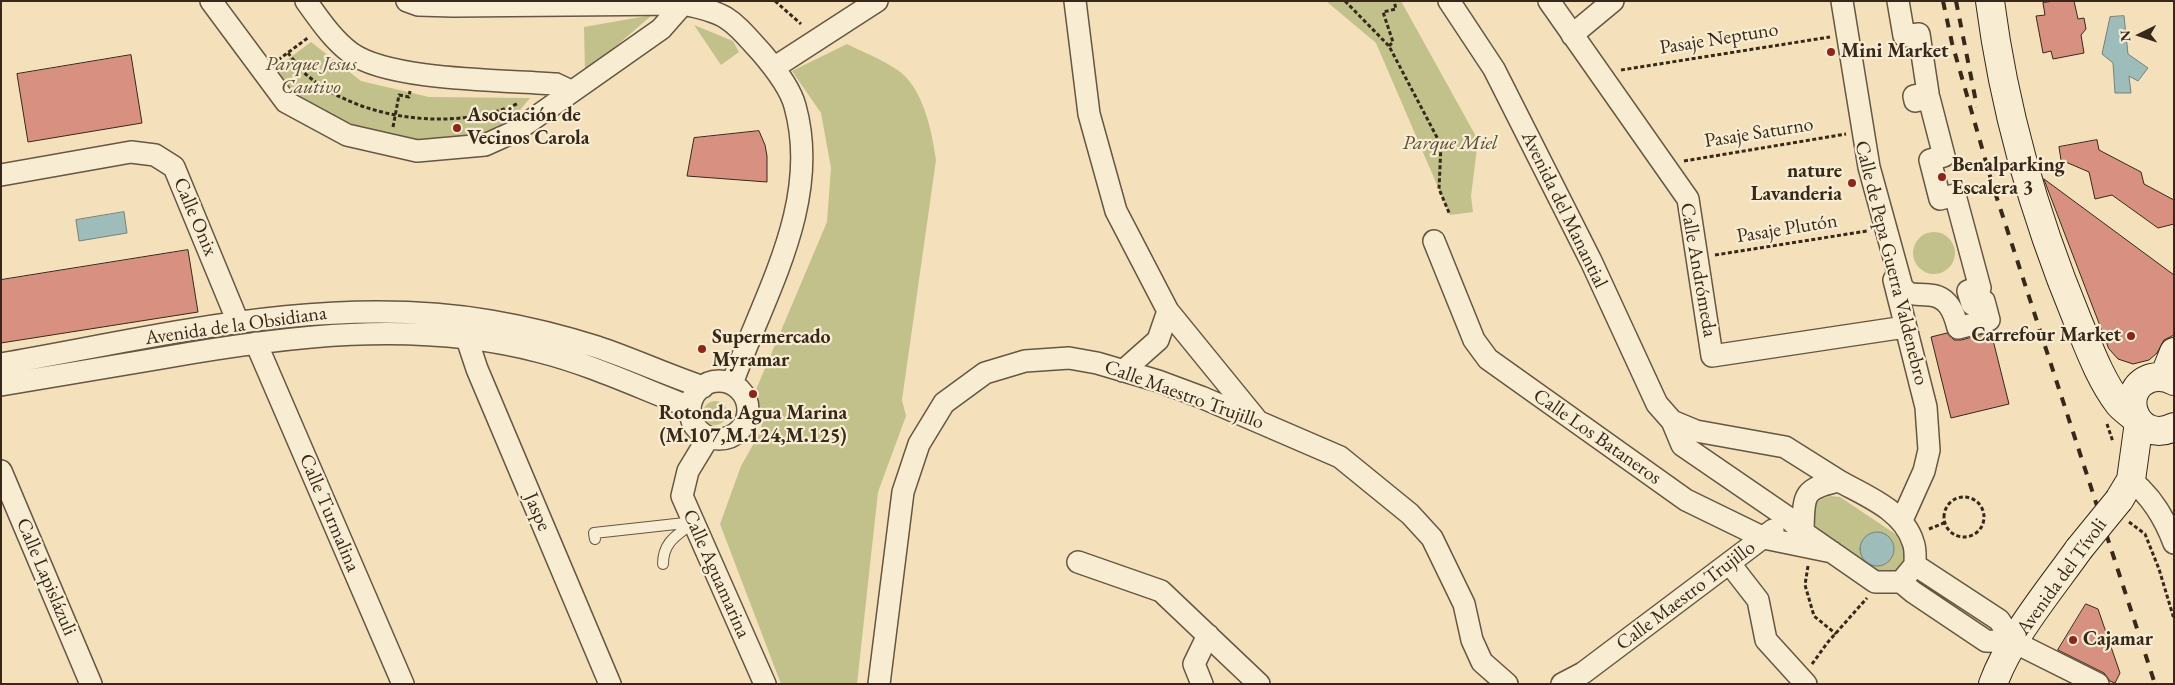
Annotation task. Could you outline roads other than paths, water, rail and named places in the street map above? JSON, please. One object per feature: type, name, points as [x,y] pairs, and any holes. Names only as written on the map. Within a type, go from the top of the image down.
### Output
[{"type":"main road","points":[[1990,1],[2006,100],[2035,204],[2067,294],[2096,365],[2120,405],[2152,425]]},
{"type":"main road","points":[[2152,425],[2133,410],[2132,401],[2135,392],[2159,381],[2174,352]]},
{"type":"main road","points":[[2096,365],[2117,372],[2159,381]]},
{"type":"main road","points":[[2126,493],[2152,425]]},
{"type":"main road","name":"Avenida del Tívoli","points":[[1993,684],[2000,666],[2014,642],[2079,549],[2126,493]]},
{"type":"street","points":[[211,1],[286,102],[347,135],[417,151],[485,145],[516,131],[661,29],[683,4]]},
{"type":"street","points":[[306,1],[328,30],[351,53],[376,65],[425,75],[556,84],[571,91]]},
{"type":"street","points":[[407,1],[418,5],[462,6],[683,4],[708,9],[734,22],[775,68],[795,104],[803,154],[794,221],[773,285],[732,384]]},
{"type":"street","points":[[775,68],[877,1]]},
{"type":"street","points":[[1075,1],[1089,114],[1116,211],[1168,311],[1257,421]]},
{"type":"street","name":"Avenida del Manantial","points":[[1449,1],[1494,69],[1591,261],[1657,404],[1672,421],[1682,445],[1787,517],[1803,532],[1875,582],[1901,582]]},
{"type":"street","name":"Calle Andrómeda","points":[[1550,1],[1688,199],[1712,356],[1905,327]]},
{"type":"street","points":[[1572,35],[1613,1]]},
{"type":"street","name":"Calle de Pepa Guerra Valdenebro","points":[[1837,1],[1864,170],[1903,310],[1905,327],[1926,407],[1929,450],[1924,471],[1902,520]]},
{"type":"street","points":[[1842,1],[1869,167],[1902,287],[1908,293],[1931,295],[1944,300],[1953,309],[1958,328],[1989,320],[1984,301],[1972,304],[1968,291],[1980,288],[1955,195],[1940,199],[1930,160],[1944,156],[1929,98],[1915,101],[1914,96],[1928,93],[1919,34],[1904,36],[1898,1]]},
{"type":"street","name":"Calle Onix","points":[[1,175],[131,152],[155,155],[174,168],[238,322]]},
{"type":"street","name":"Calle Los Bataneros","points":[[1434,241],[1474,340],[1488,360],[1686,500],[1764,538],[1832,552]]},
{"type":"street","name":"Avenida de la Obsidiana","points":[[1,364],[238,322],[301,314],[379,311],[491,321],[597,347],[703,386]]},
{"type":"street","points":[[1123,371],[1142,357],[1158,340],[1168,311]]},
{"type":"street","name":"Avenida de la Obsidiana","points":[[1,385],[256,343],[302,337],[386,333],[467,339],[540,352],[615,377],[690,407]]},
{"type":"street","name":"Jaspe","points":[[467,339],[477,369],[610,684]]},
{"type":"street","name":"Calle Turmalina","points":[[256,343],[403,684]]},
{"type":"street","name":"Calle Maestro Trujillo","points":[[878,684],[903,492],[919,444],[944,403],[985,373],[1025,361],[1069,358],[1097,363],[1167,384],[1340,457],[1410,514],[1432,538],[1464,604],[1472,640],[1482,662],[1507,684]]},
{"type":"street","points":[[722,381],[732,384],[740,390],[746,399],[748,413],[745,423],[738,433],[729,438],[718,440],[708,438],[698,431],[692,422],[690,407],[698,390],[703,386],[712,382],[722,381]]},
{"type":"street","name":"Avenida del Manantial","points":[[1672,421],[1696,431],[1785,447],[1878,503],[1902,520],[1914,542],[1916,565]]},
{"type":"street","name":"Calle Aguamarina","points":[[708,438],[688,471],[682,496],[765,684]]},
{"type":"street","name":"Calle Lapislázuli","points":[[1,471],[91,684]]},
{"type":"street","points":[[1803,532],[1804,500],[1817,486],[1840,481]]},
{"type":"street","points":[[2126,493],[2144,490],[2169,529],[2174,543]]},
{"type":"street","name":"Calle Maestro Trujillo","points":[[1562,684],[1583,673],[1730,564],[1764,538],[1804,500]]},
{"type":"street","points":[[1078,562],[1161,591],[1259,684]]},
{"type":"street","points":[[1730,564],[1758,600],[1766,640],[1804,681]]},
{"type":"street","points":[[2014,642],[1999,620],[1916,565],[1901,582],[1986,640],[2014,642],[2098,684]]},
{"type":"street","points":[[1202,684],[1194,664],[1208,635]]},
{"type":"lane","points":[[595,539],[594,533],[694,522]]},
{"type":"lane","points":[[663,564],[663,553],[667,544],[694,522]]},
{"type":"water","points":[[2124,16],[2128,54],[2148,68],[2138,81],[2129,76],[2131,93],[2115,93],[2113,63],[2102,54],[2110,17]]},
{"type":"water","points":[[124,212],[127,233],[79,241],[76,220]]},
{"type":"water","points":[[1877,532],[1889,537],[1894,549],[1889,561],[1877,566],[1865,561],[1860,549],[1865,537]]},
{"type":"railway","points":[[1943,1],[1952,43],[1992,183],[2155,684]]},
{"type":"railway","points":[[1956,1],[1977,107]]},
{"type":"place","name":"Mini Market","points":[[1831,52]]},
{"type":"place","name":"Asociación de Vecinos Carola","points":[[457,128]]},
{"type":"place","name":"Benalparking Escalera 3","points":[[1942,177]]},
{"type":"place","name":"nature Lavanderia","points":[[1852,183]]},
{"type":"place","name":"Carrefour Market","points":[[2131,336]]},
{"type":"place","name":"Supermercado Myramar","points":[[702,349]]},
{"type":"place","name":"Rotonda Agua Marina (M.107,M.124,M.125)","points":[[753,394]]},
{"type":"place","name":"Cajamar","points":[[2073,640]]},
{"type":"park label","name":"Parque Jesus Cautivo","points":[[311,76]]},
{"type":"park label","name":"Parque Miel","points":[[1450,144]]}]
